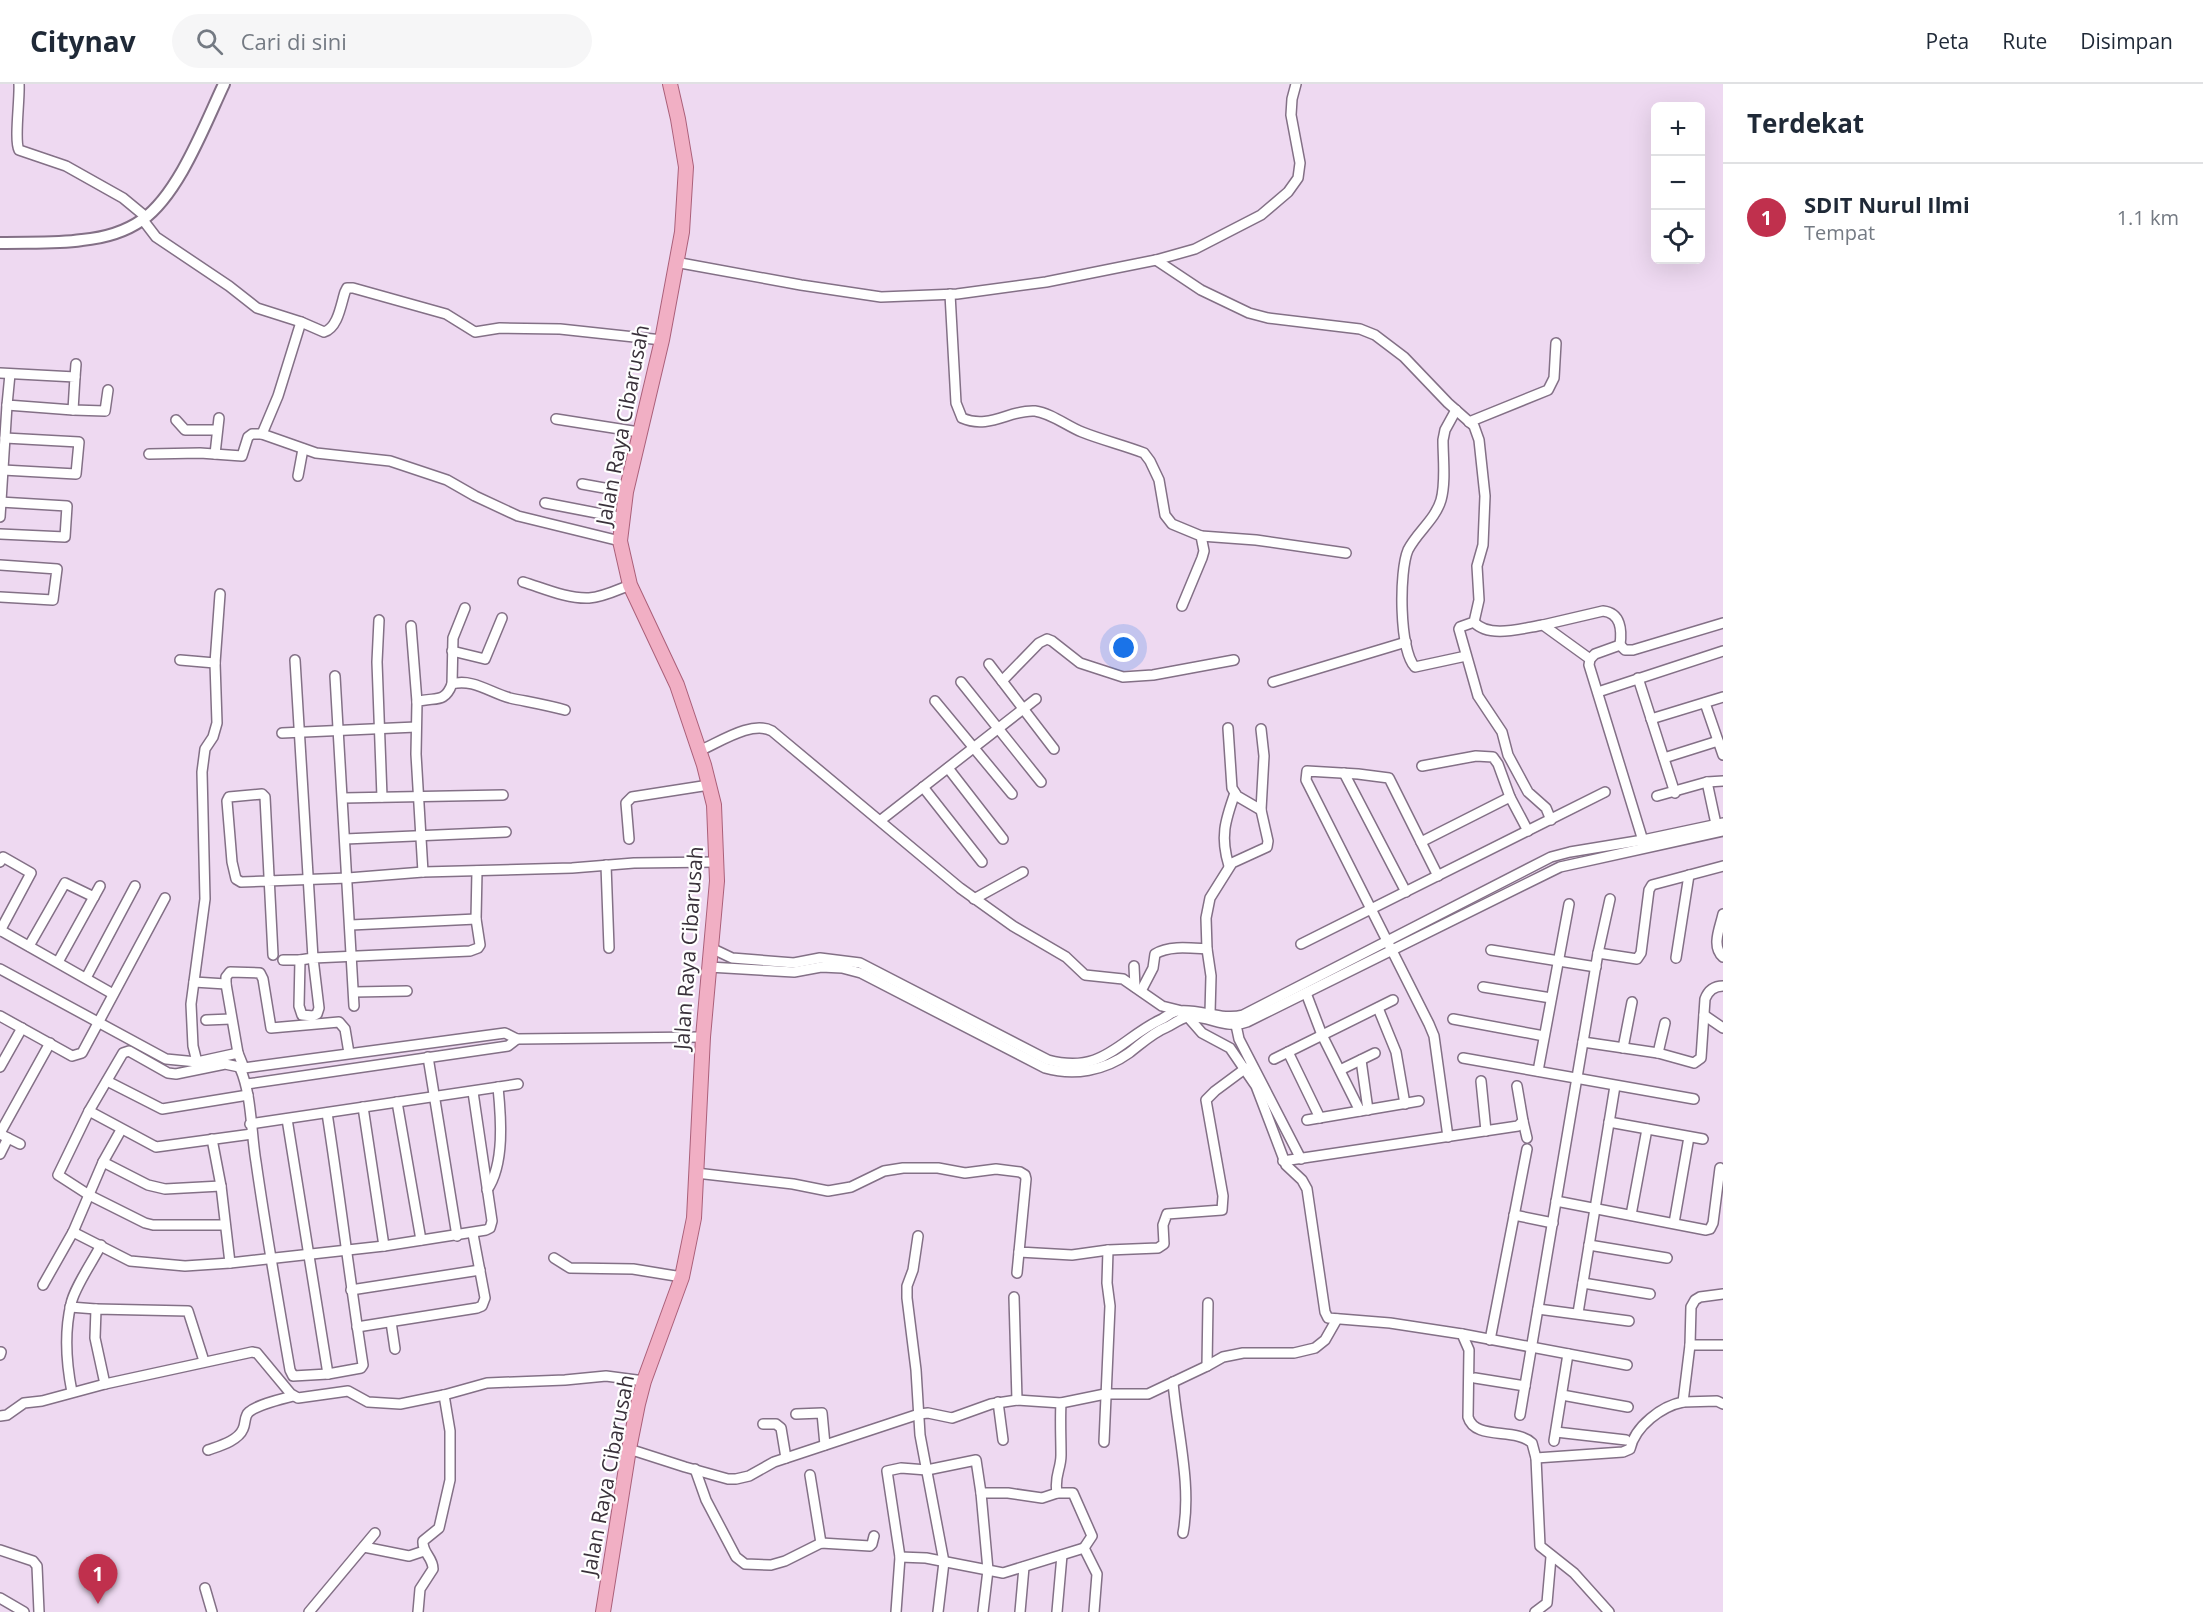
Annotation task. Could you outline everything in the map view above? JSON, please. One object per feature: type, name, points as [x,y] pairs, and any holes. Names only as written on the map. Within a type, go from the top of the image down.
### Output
[{"type":"main road","name":"Jalan Raya Cibarusah","points":[[603,1612],[629,1449],[644,1381],[682,1277],[694,1218],[703,1037],[717,881],[715,816],[709,786],[677,685],[630,585],[621,541],[626,492],[662,340],[682,232],[686,166],[670,84]]},
{"type":"street","points":[[19,84],[16,144],[19,150],[66,166],[123,198],[145,221],[156,237],[257,308],[324,332],[330,331],[334,326],[347,288],[352,288],[446,314],[478,333],[500,328],[560,329],[662,340]]},
{"type":"street","points":[[0,243],[82,240],[119,231],[145,221],[171,189],[207,123],[224,84]]},
{"type":"street","points":[[675,262],[881,297],[950,294],[1046,282],[1156,260],[1195,249],[1261,215],[1288,192],[1298,178],[1300,163],[1292,127],[1292,99],[1296,84]]},
{"type":"street","points":[[1156,260],[1201,290],[1249,313],[1268,318],[1360,329],[1375,335],[1404,357],[1473,426],[1479,440],[1485,496],[1483,545],[1477,566],[1479,600],[1474,622]]},
{"type":"street","points":[[950,294],[956,402],[962,418],[978,422],[989,421],[1033,411],[1043,413],[1081,432],[1143,453],[1150,461],[1159,480],[1165,515],[1172,524],[1201,536],[1256,540],[1346,553]]},
{"type":"street","points":[[262,434],[278,396],[301,322]]},
{"type":"street","points":[[1469,422],[1548,390],[1554,378],[1556,343]]},
{"type":"street","points":[[73,410],[76,364]]},
{"type":"street","points":[[0,517],[7,405],[5,373],[75,378]]},
{"type":"street","points":[[7,405],[105,411],[108,390]]},
{"type":"street","points":[[1456,410],[1445,430],[1443,440],[1442,498],[1436,514],[1414,540],[1405,558],[1401,612],[1411,662],[1415,667],[1466,656]]},
{"type":"street","points":[[215,454],[219,418]]},
{"type":"street","points":[[556,419],[639,432]]},
{"type":"street","points":[[176,420],[185,430],[217,430]]},
{"type":"street","points":[[149,454],[242,456],[248,437],[252,434],[262,434],[303,449],[336,456],[390,461],[447,480],[511,513],[621,541]]},
{"type":"street","points":[[3,470],[76,474],[79,442],[5,438]]},
{"type":"street","points":[[298,476],[303,449]]},
{"type":"street","points":[[582,484],[626,492]]},
{"type":"street","points":[[0,534],[65,537],[67,506],[1,502]]},
{"type":"street","points":[[545,503],[623,518]]},
{"type":"street","points":[[1182,606],[1204,551],[1201,536]]},
{"type":"street","points":[[0,565],[57,569],[53,600],[0,597]]},
{"type":"street","points":[[523,582],[584,598],[609,594],[630,585]]},
{"type":"street","points":[[197,1062],[193,1046],[191,1004],[206,884],[202,805],[203,756],[217,723],[215,663],[220,594]]},
{"type":"street","points":[[417,702],[446,696],[452,684],[454,631],[465,608]]},
{"type":"street","points":[[1474,622],[1482,630],[1493,631],[1544,625],[1603,610],[1610,611],[1616,615],[1619,624],[1620,645]]},
{"type":"street","points":[[452,651],[485,659],[502,618]]},
{"type":"street","points":[[379,620],[377,662],[382,797]]},
{"type":"street","points":[[1474,622],[1459,629],[1478,696],[1502,732],[1508,755],[1528,792],[1546,808],[1551,820]]},
{"type":"street","points":[[1620,645],[1625,650],[1633,650],[1723,623]]},
{"type":"street","points":[[1544,625],[1590,659]]},
{"type":"street","points":[[411,626],[417,702],[416,727],[423,872]]},
{"type":"street","points":[[1002,681],[1039,643],[1047,639],[1080,663],[1123,677],[1153,675],[1234,660]]},
{"type":"street","points":[[1273,682],[1406,642]]},
{"type":"street","points":[[1620,645],[1595,654],[1590,659],[1589,665],[1644,844]]},
{"type":"street","points":[[1598,692],[1723,651]]},
{"type":"street","points":[[180,660],[215,663]]},
{"type":"street","points":[[295,660],[313,958],[319,1008],[317,1014],[313,1016],[302,1015],[300,1012],[300,960]]},
{"type":"street","points":[[989,664],[1054,748]]},
{"type":"street","points":[[335,676],[354,1006]]},
{"type":"street","points":[[1638,678],[1675,793]]},
{"type":"street","points":[[961,682],[1041,782]]},
{"type":"street","points":[[452,684],[467,683],[497,694],[565,711]]},
{"type":"street","points":[[1652,719],[1723,697]]},
{"type":"street","points":[[881,820],[1036,699]]},
{"type":"street","points":[[935,701],[1012,794]]},
{"type":"street","points":[[1705,703],[1723,755]]},
{"type":"street","points":[[282,733],[416,727]]},
{"type":"street","points":[[699,751],[752,727],[765,727],[808,759],[974,899],[1066,957],[1085,975],[1123,979],[1162,1006],[1232,1017],[1243,1015],[1551,857],[1570,852],[1644,844]]},
{"type":"street","points":[[1228,728],[1232,788],[1235,793],[1261,810]]},
{"type":"street","points":[[1210,1013],[1211,976],[1207,949],[1207,909],[1210,898],[1232,863],[1267,848],[1268,841],[1261,810],[1264,756],[1261,729]]},
{"type":"street","points":[[1664,758],[1718,741]]},
{"type":"street","points":[[1422,766],[1476,756],[1493,757],[1528,831]]},
{"type":"street","points":[[948,768],[1003,839]]},
{"type":"street","points":[[1438,876],[1389,778],[1310,770],[1305,774],[1434,1036],[1448,1137]]},
{"type":"street","points":[[1344,773],[1406,892]]},
{"type":"street","points":[[1657,796],[1675,793],[1707,782],[1723,781]]},
{"type":"street","points":[[711,948],[752,964],[794,972],[820,967],[842,968],[861,973],[1045,1068],[1067,1073],[1092,1070],[1117,1060],[1162,1029],[1188,1017],[1236,1025],[1247,1022],[1560,867],[1721,826],[1707,782]]},
{"type":"street","points":[[629,839],[626,803],[632,797],[709,786]]},
{"type":"street","points":[[923,787],[982,862]]},
{"type":"street","points":[[1300,944],[1605,792]]},
{"type":"street","points":[[1229,866],[1224,827],[1235,793]]},
{"type":"street","points":[[273,955],[270,880],[265,797],[262,794],[229,797],[227,801],[230,843],[236,879],[241,882],[270,880],[308,878],[348,878],[423,872],[606,866],[634,863],[716,862]]},
{"type":"street","points":[[343,798],[503,795]]},
{"type":"street","points":[[1421,842],[1510,797]]},
{"type":"street","points":[[345,839],[506,832]]},
{"type":"street","points":[[0,862],[3,857],[31,873],[0,930],[113,993]]},
{"type":"street","points":[[606,866],[609,948]]},
{"type":"street","points":[[1598,954],[1637,959],[1640,956],[1649,890],[1658,882],[1723,866]]},
{"type":"street","points":[[283,960],[475,950],[480,945],[476,919],[477,871]]},
{"type":"street","points":[[974,899],[1023,872]]},
{"type":"street","points":[[1676,958],[1689,874]]},
{"type":"street","points":[[29,946],[65,883],[93,897]]},
{"type":"street","points":[[58,962],[100,886]]},
{"type":"street","points":[[86,978],[135,886]]},
{"type":"street","points":[[0,1016],[72,1056],[82,1053],[165,898]]},
{"type":"street","points":[[1520,1416],[1598,954],[1610,898]]},
{"type":"street","points":[[1538,1071],[1569,904]]},
{"type":"street","points":[[1723,914],[1716,944],[1718,952],[1723,957]]},
{"type":"street","points":[[351,925],[476,919]]},
{"type":"street","points":[[1138,989],[1153,968],[1155,954],[1158,952],[1182,948],[1207,949]]},
{"type":"street","points":[[1491,950],[1596,967]]},
{"type":"street","points":[[709,967],[794,963],[820,958],[860,963],[1048,1060],[1059,1063],[1080,1063],[1101,1058],[1178,1010]]},
{"type":"street","points":[[1134,966],[1138,989]]},
{"type":"street","points":[[0,969],[166,1059],[197,1062],[238,1053]]},
{"type":"street","points":[[327,1113],[348,1249],[351,1290],[362,1366],[328,1374],[291,1375],[270,1259],[251,1129],[247,1084],[231,1019],[226,976],[230,972],[260,973],[273,1030],[339,1022],[345,1029],[349,1053]]},
{"type":"street","points":[[194,982],[226,984]]},
{"type":"street","points":[[1583,1042],[1658,1053],[1694,1063],[1698,1062],[1701,1058],[1705,999],[1713,988],[1723,986]]},
{"type":"street","points":[[1483,987],[1551,998]]},
{"type":"street","points":[[354,992],[407,991]]},
{"type":"street","points":[[1306,993],[1340,1070],[1364,1110]]},
{"type":"street","points":[[1274,1059],[1393,1000]]},
{"type":"street","points":[[1623,1048],[1632,1002]]},
{"type":"street","points":[[1377,1008],[1396,1052],[1405,1104]]},
{"type":"street","points":[[1178,1010],[1188,1017],[1202,1033],[1230,1048],[1246,1068],[1259,1092],[1283,1161],[1289,1170],[1302,1180],[1307,1189],[1325,1312],[1328,1318],[1349,1318],[1462,1334],[1627,1365]]},
{"type":"street","points":[[1704,1016],[1723,1028]]},
{"type":"street","points":[[206,1020],[231,1019]]},
{"type":"street","points":[[1453,1019],[1544,1036]]},
{"type":"street","points":[[1658,1053],[1665,1023]]},
{"type":"street","points":[[1236,1025],[1239,1039],[1301,1159]]},
{"type":"street","points":[[0,1067],[21,1028]]},
{"type":"street","points":[[225,1226],[153,1226],[89,1195],[59,1177],[57,1173],[123,1053],[129,1052],[168,1073],[176,1074],[225,1064],[233,1064],[242,1068],[505,1033],[517,1039],[703,1037]]},
{"type":"street","points":[[247,1084],[508,1046],[517,1039]]},
{"type":"street","points":[[0,1154],[3,1135],[50,1043]]},
{"type":"street","points":[[1288,1052],[1320,1118]]},
{"type":"street","points":[[1340,1070],[1375,1053]]},
{"type":"street","points":[[428,1057],[457,1236]]},
{"type":"street","points":[[1463,1058],[1694,1099]]},
{"type":"street","points":[[1361,1060],[1364,1110]]},
{"type":"street","points":[[1019,1252],[1072,1255],[1163,1246],[1163,1222],[1167,1214],[1222,1210],[1223,1196],[1206,1100],[1246,1068]]},
{"type":"street","points":[[1481,1080],[1486,1131]]},
{"type":"street","points":[[107,1081],[162,1109],[248,1095]]},
{"type":"street","points":[[90,1111],[156,1148],[212,1139],[287,1119],[519,1084]]},
{"type":"street","points":[[1517,1086],[1527,1138]]},
{"type":"street","points":[[1578,1313],[1615,1086]]},
{"type":"street","points":[[488,1190],[495,1173],[501,1139],[502,1121],[498,1087]]},
{"type":"street","points":[[73,1232],[130,1261],[185,1266],[384,1246],[473,1234],[486,1230],[492,1225],[473,1092]]},
{"type":"street","points":[[1306,1120],[1419,1101]]},
{"type":"street","points":[[398,1102],[421,1240]]},
{"type":"street","points":[[363,1107],[384,1246]]},
{"type":"street","points":[[287,1119],[328,1374]]},
{"type":"street","points":[[1283,1161],[1518,1126],[1523,1121]]},
{"type":"street","points":[[1609,1122],[1703,1139]]},
{"type":"street","points":[[1631,1215],[1647,1129]]},
{"type":"street","points":[[43,1285],[73,1232],[121,1130]]},
{"type":"street","points":[[3,1135],[20,1144]]},
{"type":"street","points":[[1674,1223],[1689,1137]]},
{"type":"street","points":[[212,1139],[221,1186],[230,1263]]},
{"type":"street","points":[[1490,1340],[1527,1149]]},
{"type":"street","points":[[104,1162],[155,1187],[165,1189],[221,1186]]},
{"type":"street","points":[[696,1173],[793,1184],[828,1191],[851,1187],[884,1171],[903,1168],[938,1168],[965,1173],[996,1169],[1020,1172],[1025,1175],[1026,1179],[1017,1273]]},
{"type":"street","points":[[1556,1201],[1706,1230],[1710,1229],[1713,1223],[1720,1168]]},
{"type":"street","points":[[1514,1215],[1553,1223]]},
{"type":"street","points":[[357,1327],[482,1306],[485,1298],[473,1234]]},
{"type":"street","points":[[918,1236],[913,1270],[907,1286],[920,1435],[944,1562],[938,1612]]},
{"type":"street","points":[[72,1392],[66,1366],[70,1306],[101,1245]]},
{"type":"street","points":[[1589,1245],[1667,1258]]},
{"type":"street","points":[[1104,1442],[1110,1306],[1107,1283],[1108,1250]]},
{"type":"street","points":[[554,1258],[570,1268],[633,1269],[682,1277]]},
{"type":"street","points":[[351,1290],[480,1270]]},
{"type":"street","points":[[1583,1283],[1650,1294]]},
{"type":"street","points":[[1683,1402],[1692,1307],[1695,1300],[1701,1297],[1723,1294]]},
{"type":"street","points":[[1014,1297],[1017,1400]]},
{"type":"street","points":[[1208,1304],[1208,1366]]},
{"type":"street","points":[[70,1306],[96,1309],[188,1311],[204,1361]]},
{"type":"street","points":[[96,1309],[95,1338],[105,1384]]},
{"type":"street","points":[[1538,1309],[1629,1321]]},
{"type":"street","points":[[629,1449],[685,1467],[728,1479],[736,1479],[749,1476],[774,1462],[919,1414],[957,1417],[998,1402],[1017,1400],[1061,1403],[1105,1394],[1148,1394],[1233,1354],[1294,1353],[1315,1348],[1325,1341],[1337,1319]]},
{"type":"street","points":[[391,1322],[396,1349]]},
{"type":"street","points":[[1462,1334],[1469,1350],[1468,1417],[1471,1426],[1475,1429],[1525,1437],[1532,1443],[1536,1458],[1539,1543],[1551,1557],[1574,1573],[1609,1612]]},
{"type":"street","points":[[1690,1345],[1723,1345]]},
{"type":"street","points":[[0,1416],[24,1403],[42,1401],[204,1361],[254,1352],[293,1395],[303,1398],[348,1391],[368,1402],[400,1404],[487,1383],[606,1376],[644,1381]]},
{"type":"street","points":[[1568,1354],[1555,1437],[1626,1440]]},
{"type":"street","points":[[1475,1378],[1525,1386]]},
{"type":"street","points":[[1173,1382],[1186,1486],[1183,1533]]},
{"type":"street","points":[[208,1450],[238,1436],[242,1431],[245,1417],[251,1411],[293,1395]]},
{"type":"street","points":[[418,1612],[420,1589],[433,1569],[429,1556],[424,1551],[423,1540],[439,1528],[450,1480],[450,1431],[444,1395]]},
{"type":"street","points":[[1562,1395],[1628,1407]]},
{"type":"street","points":[[1536,1458],[1623,1452],[1630,1449],[1634,1436],[1658,1413],[1671,1405],[1683,1402],[1717,1401],[1723,1404]]},
{"type":"street","points":[[998,1402],[1003,1440]]},
{"type":"street","points":[[1057,1493],[1056,1475],[1060,1467],[1061,1455],[1061,1403]]},
{"type":"street","points":[[796,1414],[822,1413],[825,1445]]},
{"type":"street","points":[[763,1424],[776,1424],[781,1428],[786,1458]]},
{"type":"street","points":[[896,1612],[900,1557],[887,1471],[902,1468],[927,1470],[976,1460],[988,1570],[983,1612]]},
{"type":"street","points":[[695,1469],[706,1500],[736,1557],[746,1564],[771,1565],[785,1561],[821,1543],[865,1546],[872,1544],[874,1536]]},
{"type":"street","points":[[810,1475],[821,1543]]},
{"type":"street","points":[[900,1557],[926,1558],[1008,1573],[1084,1548],[1092,1536],[1072,1493],[1057,1493],[1042,1498],[1008,1493],[981,1493]]},
{"type":"street","points":[[309,1612],[375,1533]]},
{"type":"street","points":[[364,1547],[409,1556],[416,1556],[424,1551]]},
{"type":"street","points":[[1084,1548],[1097,1574],[1094,1612]]},
{"type":"street","points":[[0,1550],[33,1561],[37,1566],[39,1612]]},
{"type":"street","points":[[1056,1612],[1062,1555]]},
{"type":"street","points":[[1535,1612],[1547,1603],[1551,1557]]},
{"type":"street","points":[[1020,1612],[1024,1568]]},
{"type":"street","points":[[205,1588],[212,1612]]},
{"type":"street","points":[[0,1598],[24,1612]]},
{"type":"place","name":"SDIT Nurul Ilmi","points":[[98,1604]]}]
